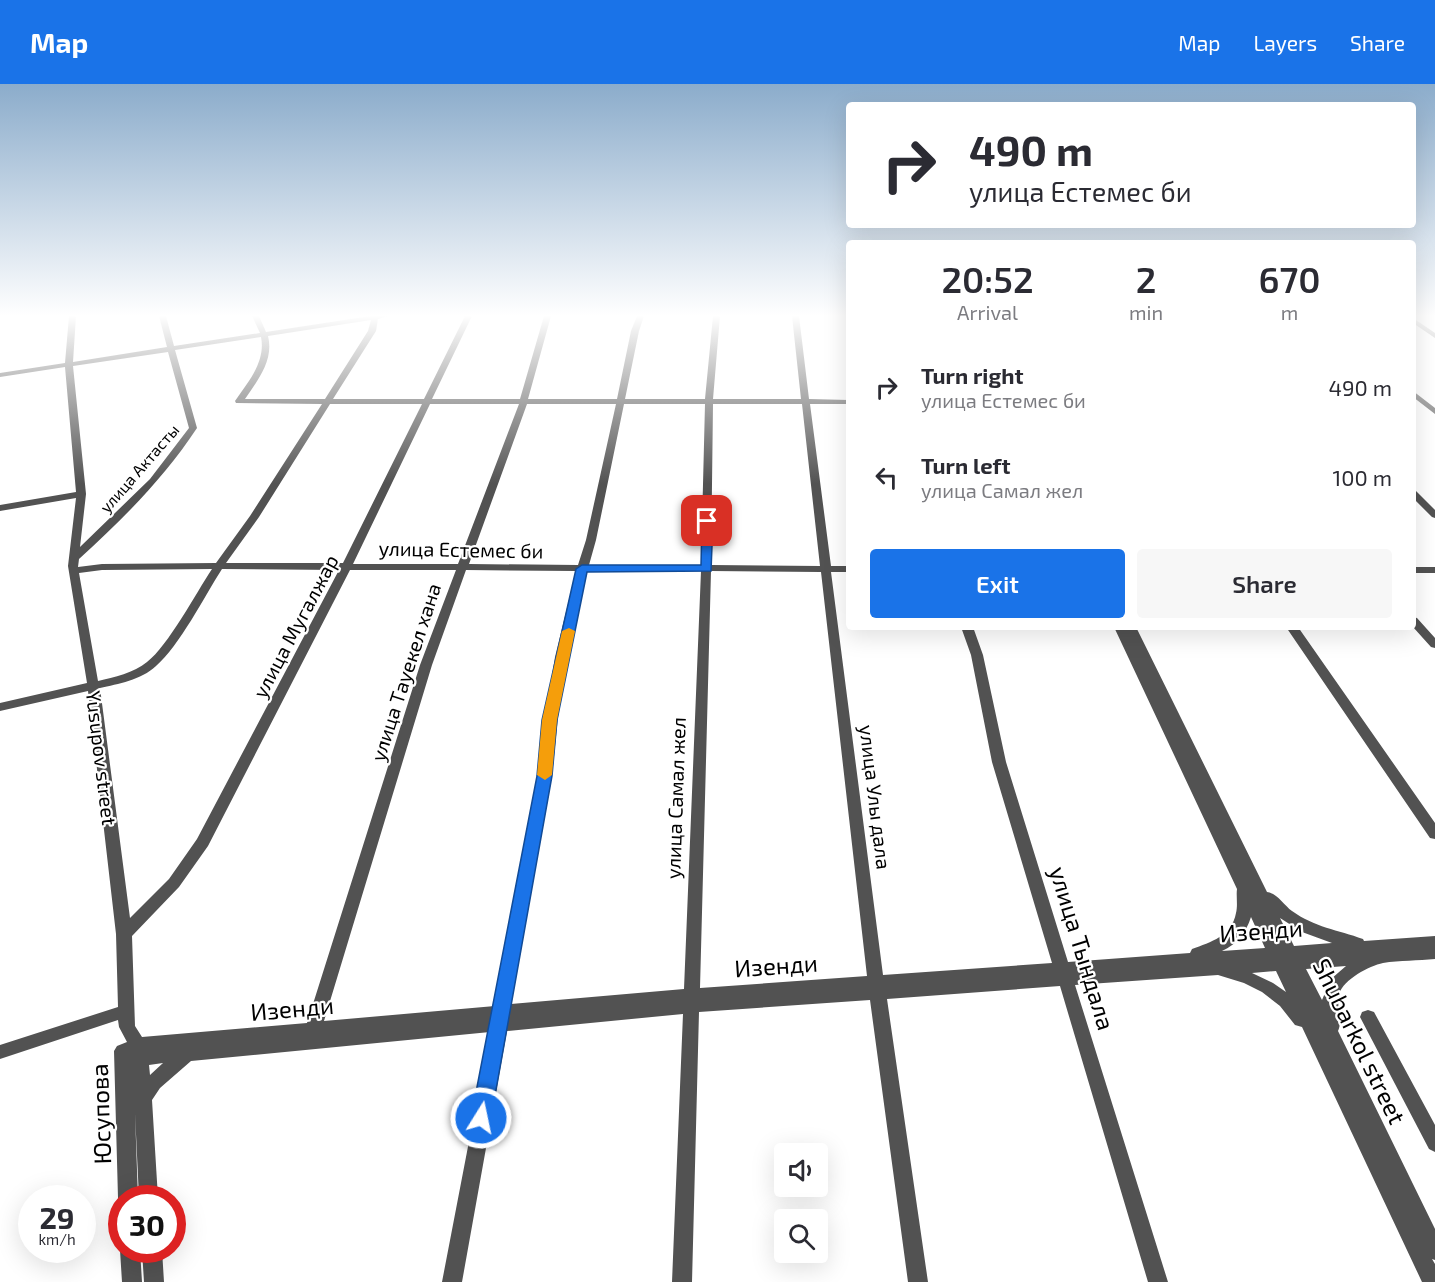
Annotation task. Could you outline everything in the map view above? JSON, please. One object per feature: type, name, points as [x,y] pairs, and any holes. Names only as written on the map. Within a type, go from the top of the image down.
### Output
[{"type":"street","points":[[0,375],[21,372]]},
{"type":"street","name":"Yusupov street","points":[[70,372],[81,494],[74,572],[93,684],[124,934],[126,1019]]},
{"type":"street","name":"улица Актасты","points":[[74,558],[125,512],[183,444],[193,428],[177,372]]},
{"type":"street","points":[[257,372],[239,401],[846,402]]},
{"type":"street","points":[[0,707],[123,679],[151,665],[169,644],[219,566],[254,517],[347,372]]},
{"type":"street","name":"улица Мугалжар","points":[[124,934],[174,883],[203,842],[347,566],[441,372]]},
{"type":"street","name":"улица Тауекел хана","points":[[311,1036],[426,665],[523,403],[532,372]]},
{"type":"street","points":[[452,1282],[545,776],[549,720],[582,569],[591,540],[626,372]]},
{"type":"street","name":"улица Самал жел","points":[[682,1282],[706,569],[709,402],[712,372]]},
{"type":"street","name":"улица Улы дала","points":[[802,372],[877,986],[918,1282]]},
{"type":"street","points":[[1416,395],[1430,404],[1435,412]]},
{"type":"street","points":[[0,508],[81,494]]},
{"type":"street","points":[[1416,496],[1435,515]]},
{"type":"street","name":"улица Естемес би","points":[[74,572],[102,567],[219,566],[846,569]]},
{"type":"street","points":[[1416,570],[1435,570]]},
{"type":"street","points":[[1416,623],[1435,645]]},
{"type":"street","name":"улица Тындала","points":[[968,630],[977,655],[999,762],[1158,1282]]},
{"type":"street","name":"Shubarkol street","points":[[1122,630],[1250,882]]},
{"type":"street","name":"Shubarkol street","points":[[1131,630],[1285,957],[1318,1044],[1432,1282]]},
{"type":"street","points":[[1294,630],[1435,834]]},
{"type":"street","points":[[1181,964],[1229,942],[1241,929],[1250,882],[1276,907],[1299,923],[1322,935],[1380,951]]},
{"type":"street","name":"Изенди","points":[[1380,951],[1435,942]]},
{"type":"street","points":[[1337,1045],[1330,1017],[1329,998],[1339,980],[1351,969],[1380,951]]},
{"type":"street","name":"Изенди","points":[[131,1054],[499,1018],[877,986],[1380,951],[1435,952]]},
{"type":"street","name":"Shubarkol street","points":[[1285,957],[1337,1045],[1435,1250]]},
{"type":"street","points":[[1181,964],[1244,975],[1261,982],[1279,994],[1293,1008],[1318,1044]]},
{"type":"street","points":[[1368,1017],[1435,1143]]},
{"type":"street","points":[[0,1052],[126,1019]]},
{"type":"street","name":"Юсупова","points":[[126,1019],[131,1054],[128,1185]]},
{"type":"street","name":"Изенди","points":[[131,1054],[185,1054],[311,1036]]},
{"type":"street","points":[[131,1054],[142,1099],[148,1185]]},
{"type":"street","points":[[142,1099],[154,1082],[185,1054]]},
{"type":"street","points":[[131,1263],[132,1282]]},
{"type":"street","points":[[153,1263],[154,1282]]},
{"type":"slow traffic","points":[[545,775],[549,720],[569,631]]},
{"type":"route","points":[[481,1118],[545,776],[549,720],[582,569],[706,569],[707,521]]}]
